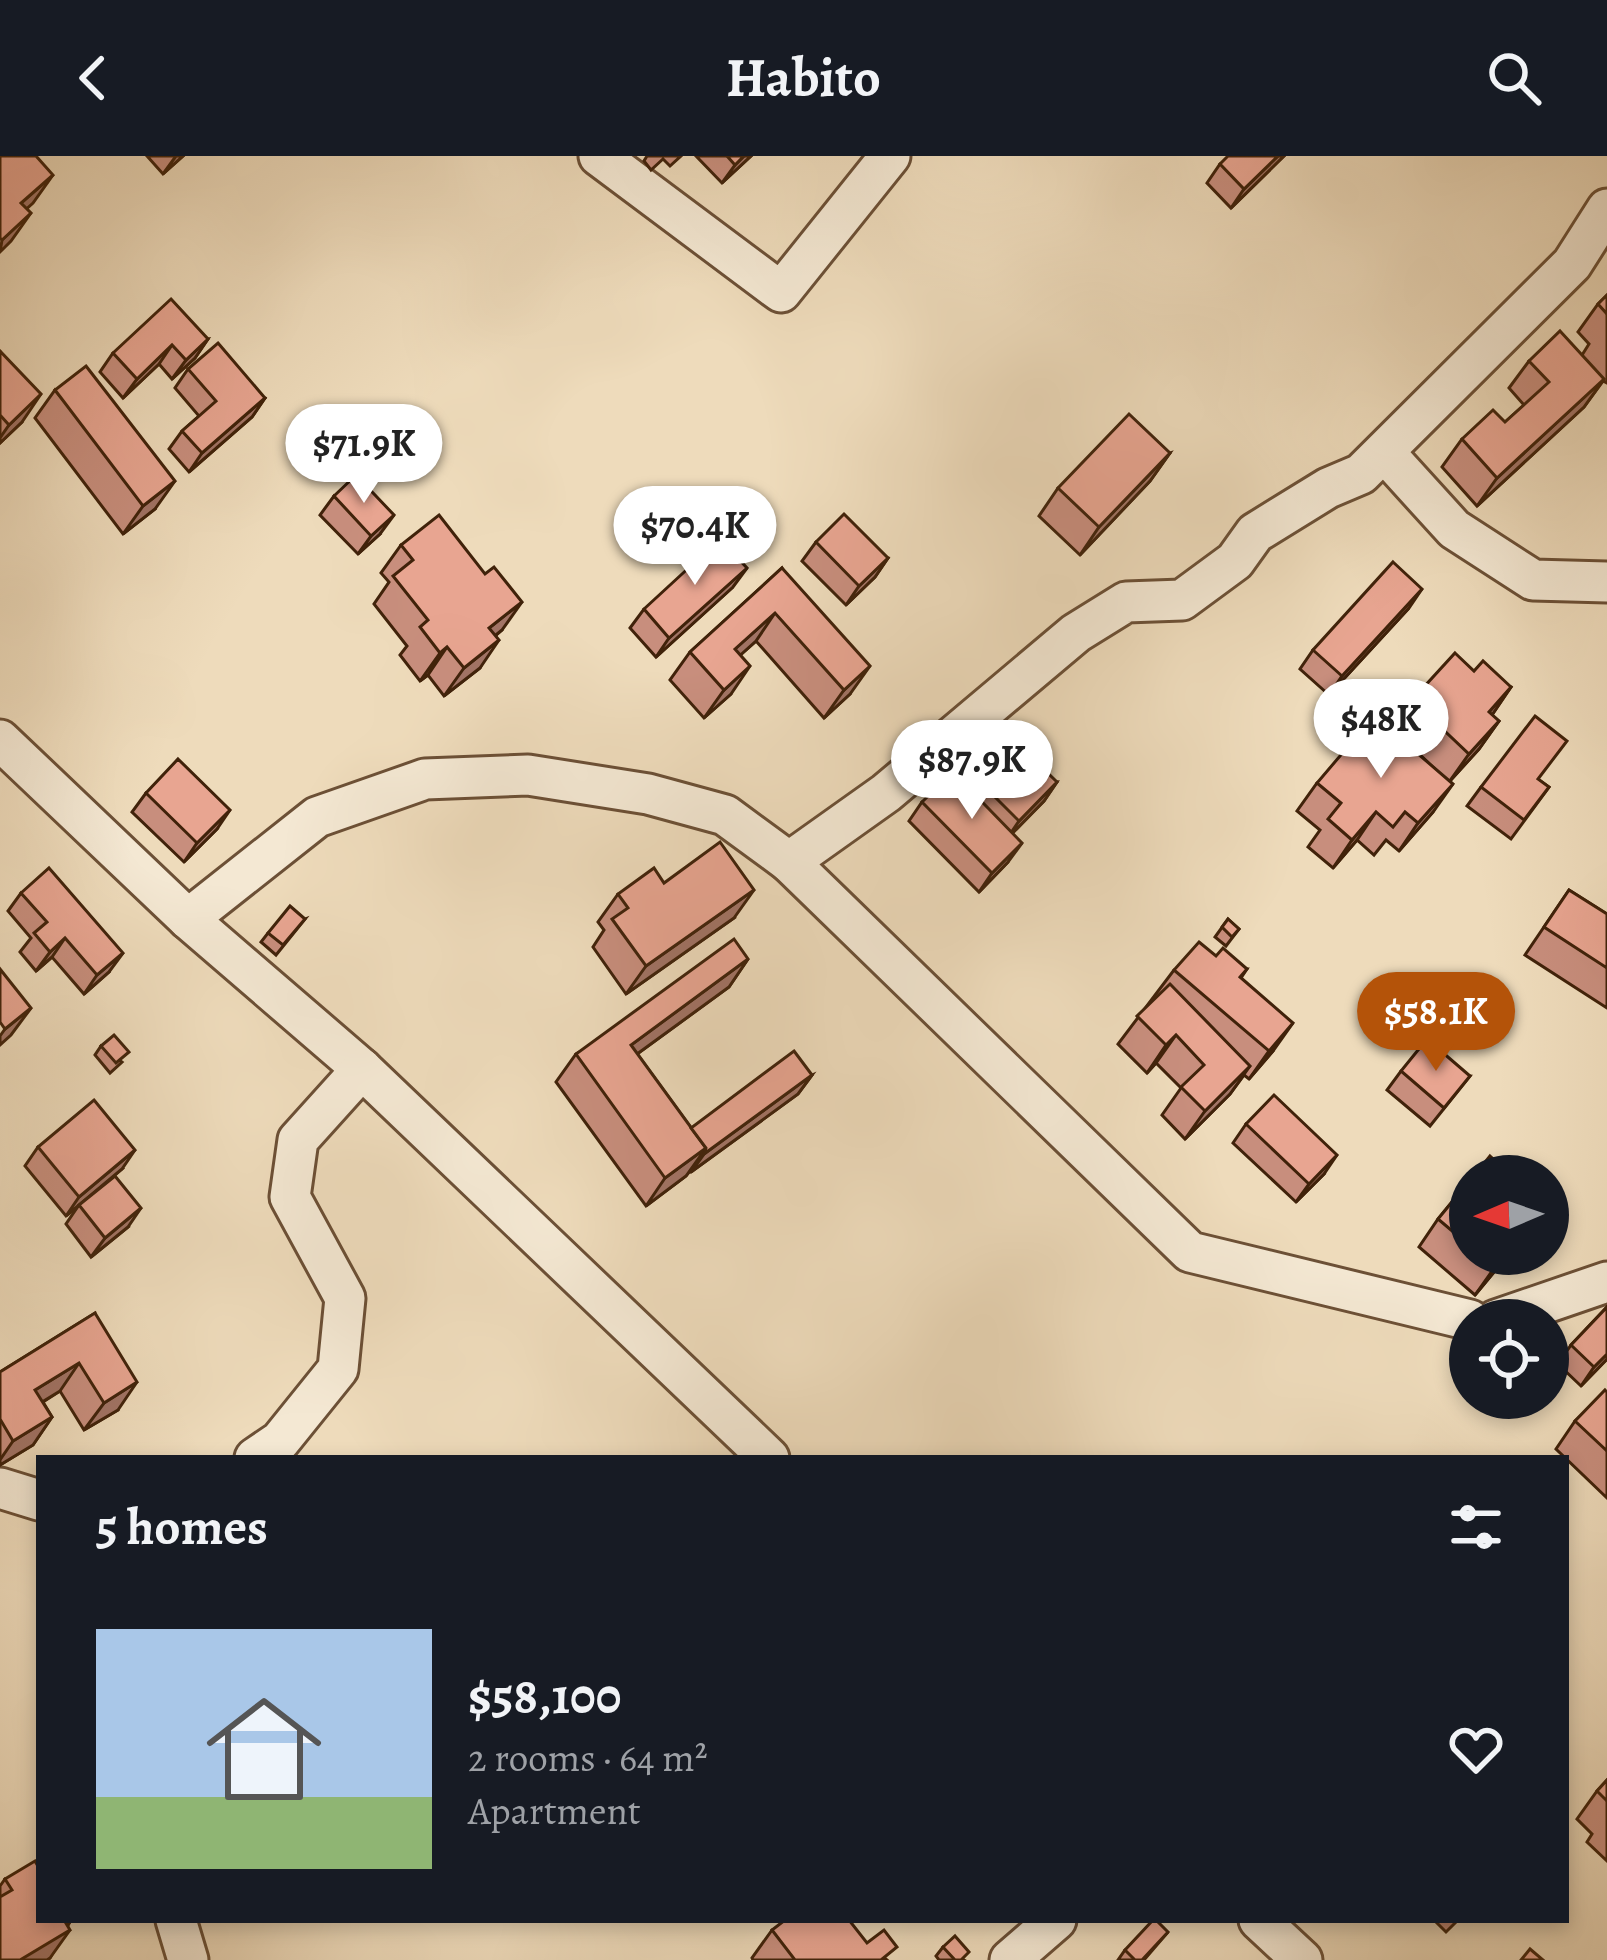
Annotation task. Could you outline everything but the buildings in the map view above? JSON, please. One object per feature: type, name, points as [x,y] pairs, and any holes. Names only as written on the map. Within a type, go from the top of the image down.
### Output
[{"type":"street","points":[[599,156],[781,292],[890,156]]},
{"type":"street","points":[[789,862],[886,793],[1076,633],[1126,602],[1182,600],[1235,561],[1255,533],[1328,488],[1361,474],[1572,264],[1607,209]]},
{"type":"street","points":[[1385,453],[1454,529],[1533,580],[1607,582]]},
{"type":"street","points":[[9,765],[362,1069],[766,1455]]},
{"type":"street","points":[[188,919],[317,817],[425,779],[528,775],[648,794],[725,815],[789,862],[1190,1252],[1449,1315]]},
{"type":"street","points":[[260,1455],[280,1441],[338,1369],[345,1298],[290,1197],[298,1140],[362,1069]]},
{"type":"street","points":[[1557,1299],[1607,1282]]},
{"type":"street","points":[[0,1488],[36,1499]]},
{"type":"street","points":[[177,1923],[188,1960]]},
{"type":"street","points":[[1010,1960],[1053,1923]]},
{"type":"street","points":[[1262,1923],[1302,1960]]}]
